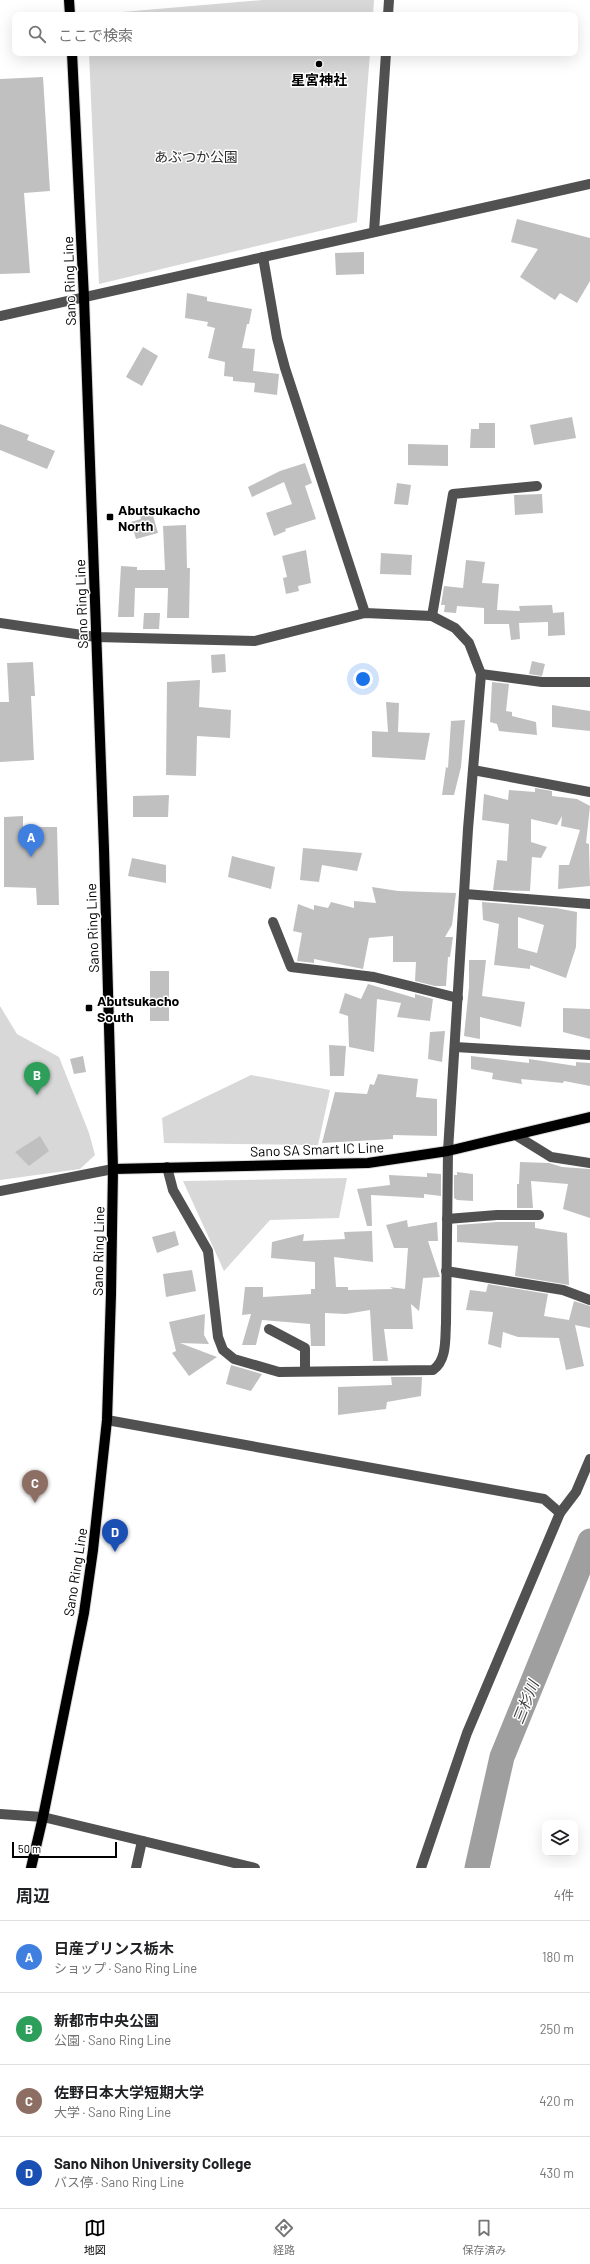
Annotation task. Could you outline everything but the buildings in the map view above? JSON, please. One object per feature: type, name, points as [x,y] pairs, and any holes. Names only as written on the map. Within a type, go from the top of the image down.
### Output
[{"type":"main road","points":[[69,0],[70,12]]},
{"type":"main road","name":"Sano Ring Line","points":[[31,1868],[43,1817],[84,1613],[100,1496],[107,1420],[113,1169],[84,298],[72,56]]},
{"type":"main road","name":"Sano SA Smart IC Line","points":[[113,1169],[344,1165],[395,1160],[448,1151],[517,1136],[590,1117]]},
{"type":"street","points":[[388,12],[389,0]]},
{"type":"street","points":[[374,232],[386,56]]},
{"type":"street","points":[[0,316],[590,184]]},
{"type":"street","points":[[263,257],[277,338],[284,368],[365,614]]},
{"type":"street","points":[[432,616],[453,494],[537,486]]},
{"type":"street","points":[[0,623],[96,637],[255,641],[365,614],[382,612],[432,616],[455,628],[469,643],[481,674],[473,770],[448,1151],[444,1351],[440,1364],[433,1370],[278,1372],[234,1359],[223,1350],[218,1337],[208,1251],[173,1190],[167,1167]]},
{"type":"street","points":[[481,674],[542,682],[590,682]]},
{"type":"street","points":[[473,770],[590,792]]},
{"type":"street","points":[[465,894],[590,904]]},
{"type":"street","points":[[273,922],[292,967],[374,977],[458,998]]},
{"type":"street","points":[[455,1047],[590,1055]]},
{"type":"street","points":[[517,1136],[551,1157],[590,1163]]},
{"type":"street","points":[[0,1191],[113,1169]]},
{"type":"street","points":[[447,1219],[497,1215],[538,1215]]},
{"type":"street","points":[[446,1270],[563,1290],[590,1300]]},
{"type":"street","points":[[269,1330],[305,1348],[305,1371]]},
{"type":"street","points":[[107,1420],[544,1499],[560,1513]]},
{"type":"street","points":[[422,1868],[467,1733],[560,1513],[576,1492],[590,1459]]},
{"type":"street","points":[[0,1814],[43,1817],[255,1868]]},
{"type":"street","points":[[136,1868],[142,1841]]},
{"type":"green space","points":[[263,0],[374,0],[373,12],[122,12]]},
{"type":"green space","name":"あぶつか公園","points":[[89,56],[370,56],[357,222],[99,284]]},
{"type":"green space","points":[[0,1006],[17,1034],[59,1057],[89,1133],[95,1155],[80,1169],[0,1180]]},
{"type":"green space","points":[[251,1075],[330,1090],[318,1145],[164,1143],[162,1118]]},
{"type":"green space","points":[[347,1178],[339,1218],[270,1220],[224,1271],[183,1181]]},
{"type":"waterway","name":"三杉川","points":[[477,1868],[502,1757],[590,1541]]},
{"type":"place","name":"星宮神社","points":[[319,64]]},
{"type":"place","name":"Abutsukacho North","points":[[110,517]]},
{"type":"place","name":"日産プリンス栃木","points":[[31,857]]},
{"type":"place","name":"Abutsukacho South","points":[[89,1008]]},
{"type":"place","name":"新都市中央公園","points":[[37,1095]]},
{"type":"place","name":"佐野日本大学短期大学","points":[[35,1503]]},
{"type":"place","name":"Sano Nihon University College","points":[[115,1552]]}]
